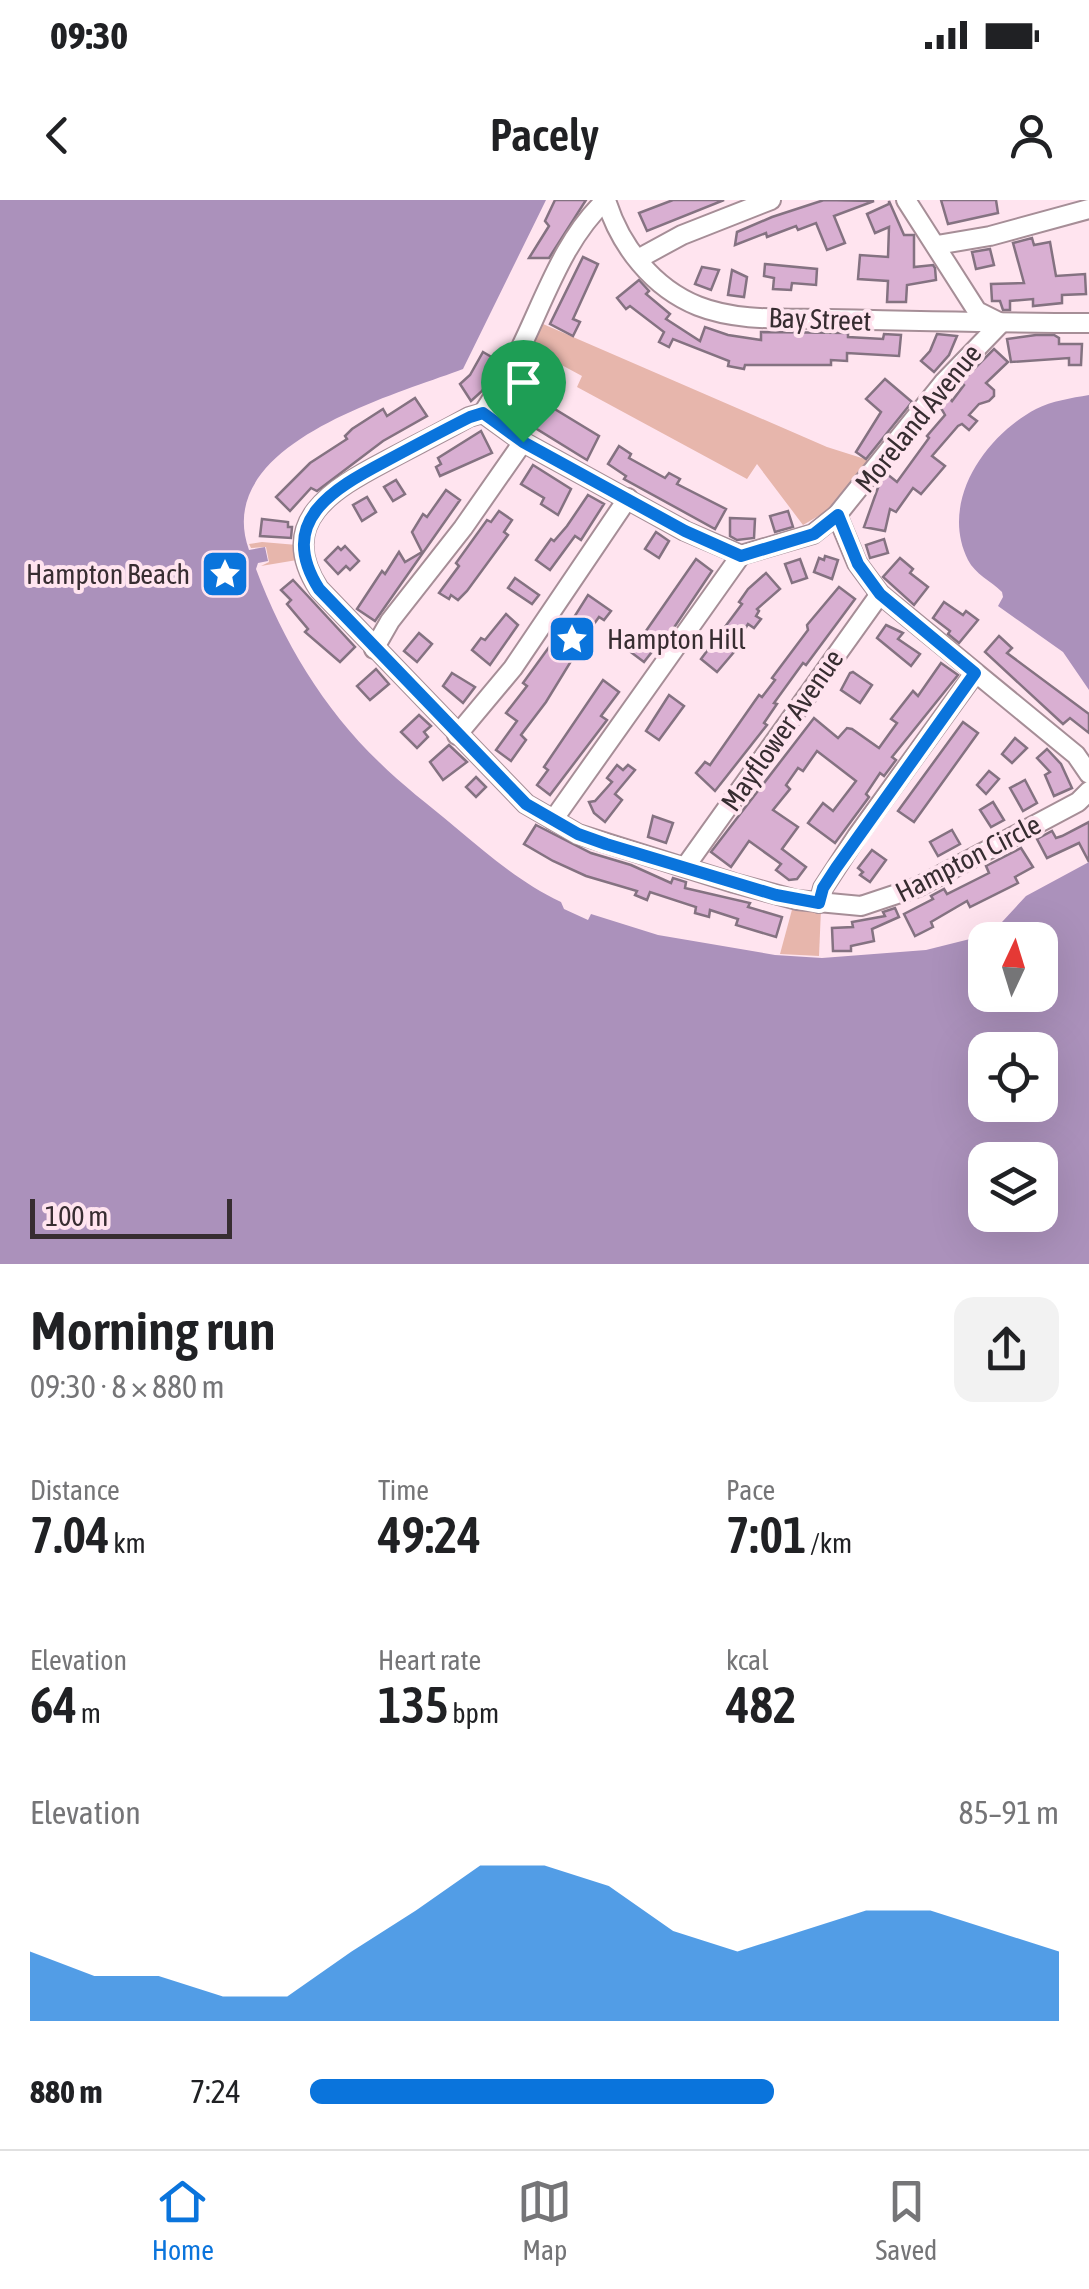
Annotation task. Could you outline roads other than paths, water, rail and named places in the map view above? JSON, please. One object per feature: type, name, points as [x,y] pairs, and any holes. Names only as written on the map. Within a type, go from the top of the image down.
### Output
[{"type":"street","points":[[606,200],[590,215],[575,239],[483,413],[523,442],[685,531],[741,556]]},
{"type":"street","name":"Bay Street","points":[[606,200],[620,236],[651,278],[684,300],[721,313],[1089,323]]},
{"type":"street","points":[[638,258],[682,235],[772,200]]},
{"type":"street","points":[[906,200],[977,311],[1001,323]]},
{"type":"street","points":[[937,244],[990,236],[1089,209]]},
{"type":"street","name":"Moreland Avenue","points":[[838,515],[944,382],[1001,323]]},
{"type":"street","name":"Hampton Circle","points":[[483,413],[326,496],[309,522],[304,550],[311,576],[334,608],[526,804],[578,834],[776,895],[860,906],[918,888],[1078,802],[1089,791]]},
{"type":"street","points":[[374,649],[523,442]]},
{"type":"street","points":[[457,734],[513,668],[628,498]]},
{"type":"street","points":[[552,820],[741,556],[814,534],[838,515],[858,564],[880,594],[1076,755],[1089,774]]},
{"type":"street","name":"Mayflower Avenue","points":[[685,867],[880,594]]},
{"type":"street","points":[[819,903],[836,868],[975,673]]},
{"type":"place","name":"Hampton Beach","points":[[225,574]]},
{"type":"place","name":"Hampton Hill","points":[[572,639]]}]
